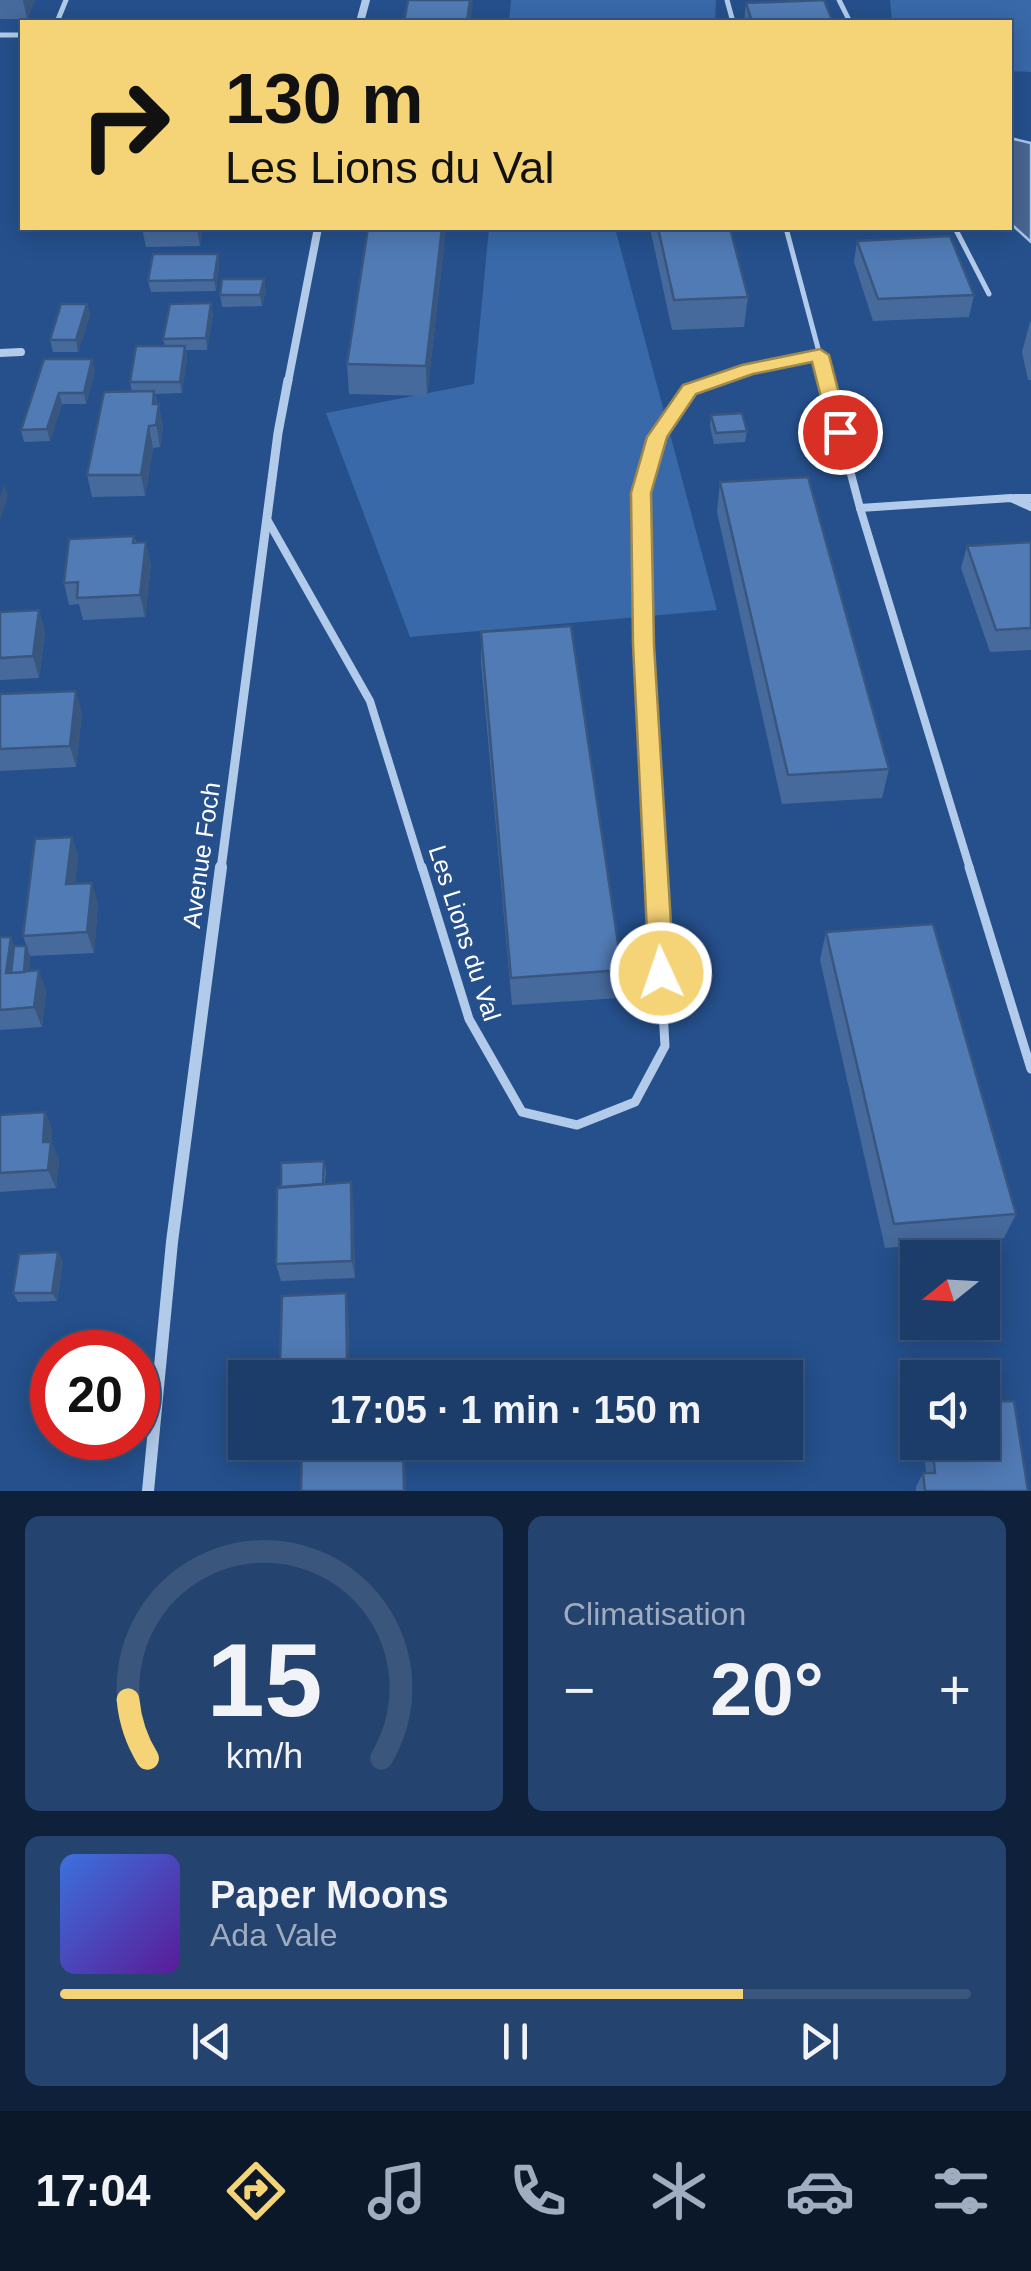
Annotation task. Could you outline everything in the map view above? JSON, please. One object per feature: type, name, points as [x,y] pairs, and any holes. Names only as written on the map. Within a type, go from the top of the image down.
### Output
[{"type":"street","name":"Avenue Foch","points":[[148,1491],[172,1242],[278,433],[318,230]]},
{"type":"street","points":[[0,353],[21,352]]},
{"type":"lane","points":[[787,230],[860,508],[1031,1069]]},
{"type":"lane","points":[[956,230],[989,294]]},
{"type":"lane","name":"Les Lions du Val","points":[[268,520],[370,701],[468,1020],[522,1112],[577,1126],[635,1102],[665,1046],[641,493],[657,437],[690,390],[749,369],[820,355]]},
{"type":"lane","points":[[1011,498],[1031,507]]},
{"type":"lane","points":[[860,508],[1031,498]]},
{"type":"shaded area","points":[[511,0],[716,0],[715,20],[509,20]]},
{"type":"shaded area","points":[[890,0],[1031,0],[1031,72],[1012,71],[1012,20],[892,20]]},
{"type":"shaded area","points":[[1012,138],[1031,143],[1031,242],[1012,225]]},
{"type":"shaded area","points":[[489,230],[616,230],[717,610],[410,637],[326,413],[474,384]]},
{"type":"building","points":[[408,0],[470,0],[467,20],[404,20]]},
{"type":"building","points":[[824,0],[832,20],[751,20],[746,3]]},
{"type":"building","points":[[368,230],[442,230],[426,366],[347,364]]},
{"type":"building","points":[[658,230],[731,230],[748,297],[674,300]]},
{"type":"building","points":[[950,236],[974,295],[878,299],[857,241]]},
{"type":"building","points":[[153,254],[218,254],[214,280],[148,281]]},
{"type":"building","points":[[222,279],[264,279],[260,295],[220,295]]},
{"type":"building","points":[[211,303],[206,338],[163,339],[170,304]]},
{"type":"building","points":[[61,304],[87,304],[76,340],[50,340]]},
{"type":"building","points":[[136,346],[185,346],[180,382],[130,382]]},
{"type":"building","points":[[44,359],[92,359],[84,393],[59,393],[47,429],[21,430]]},
{"type":"building","points":[[154,391],[153,404],[159,404],[156,425],[149,426],[141,475],[87,475],[104,392]]},
{"type":"building","points":[[742,413],[747,431],[716,433],[711,415]]},
{"type":"building","points":[[808,477],[889,769],[788,775],[720,482]]},
{"type":"building","points":[[134,536],[133,543],[146,542],[140,595],[77,598],[78,582],[64,583],[69,539]]},
{"type":"building","points":[[1031,542],[1031,628],[996,630],[967,546]]},
{"type":"building","points":[[39,610],[33,656],[0,658],[0,612]]},
{"type":"building","points":[[571,626],[622,970],[511,978],[481,632]]},
{"type":"building","points":[[76,691],[70,746],[0,749],[0,694]]},
{"type":"building","points":[[72,837],[66,884],[92,883],[87,932],[23,936],[35,839]]},
{"type":"building","points":[[933,924],[1016,1214],[894,1224],[826,932]]},
{"type":"building","points":[[0,937],[11,937],[6,973],[39,970],[34,1007],[0,1010]]},
{"type":"building","points":[[14,946],[26,946],[24,972],[11,973]]},
{"type":"building","points":[[45,1112],[43,1142],[51,1142],[48,1170],[0,1173],[0,1115]]},
{"type":"building","points":[[324,1161],[323,1184],[281,1187],[281,1163]]},
{"type":"building","points":[[351,1182],[352,1261],[276,1264],[277,1188]]},
{"type":"building","points":[[58,1252],[52,1293],[13,1293],[19,1254]]},
{"type":"building","points":[[346,1293],[347,1360],[280,1360],[282,1296]]},
{"type":"building","points":[[1000,1401],[1014,1401],[1028,1491],[925,1491],[923,1473],[935,1473],[934,1460],[1000,1460]]},
{"type":"building","points":[[302,1460],[403,1460],[404,1491],[301,1491]]},
{"type":"route","points":[[661,973],[644,645],[641,493],[657,437],[690,390],[749,369],[820,355],[840,432]]}]
